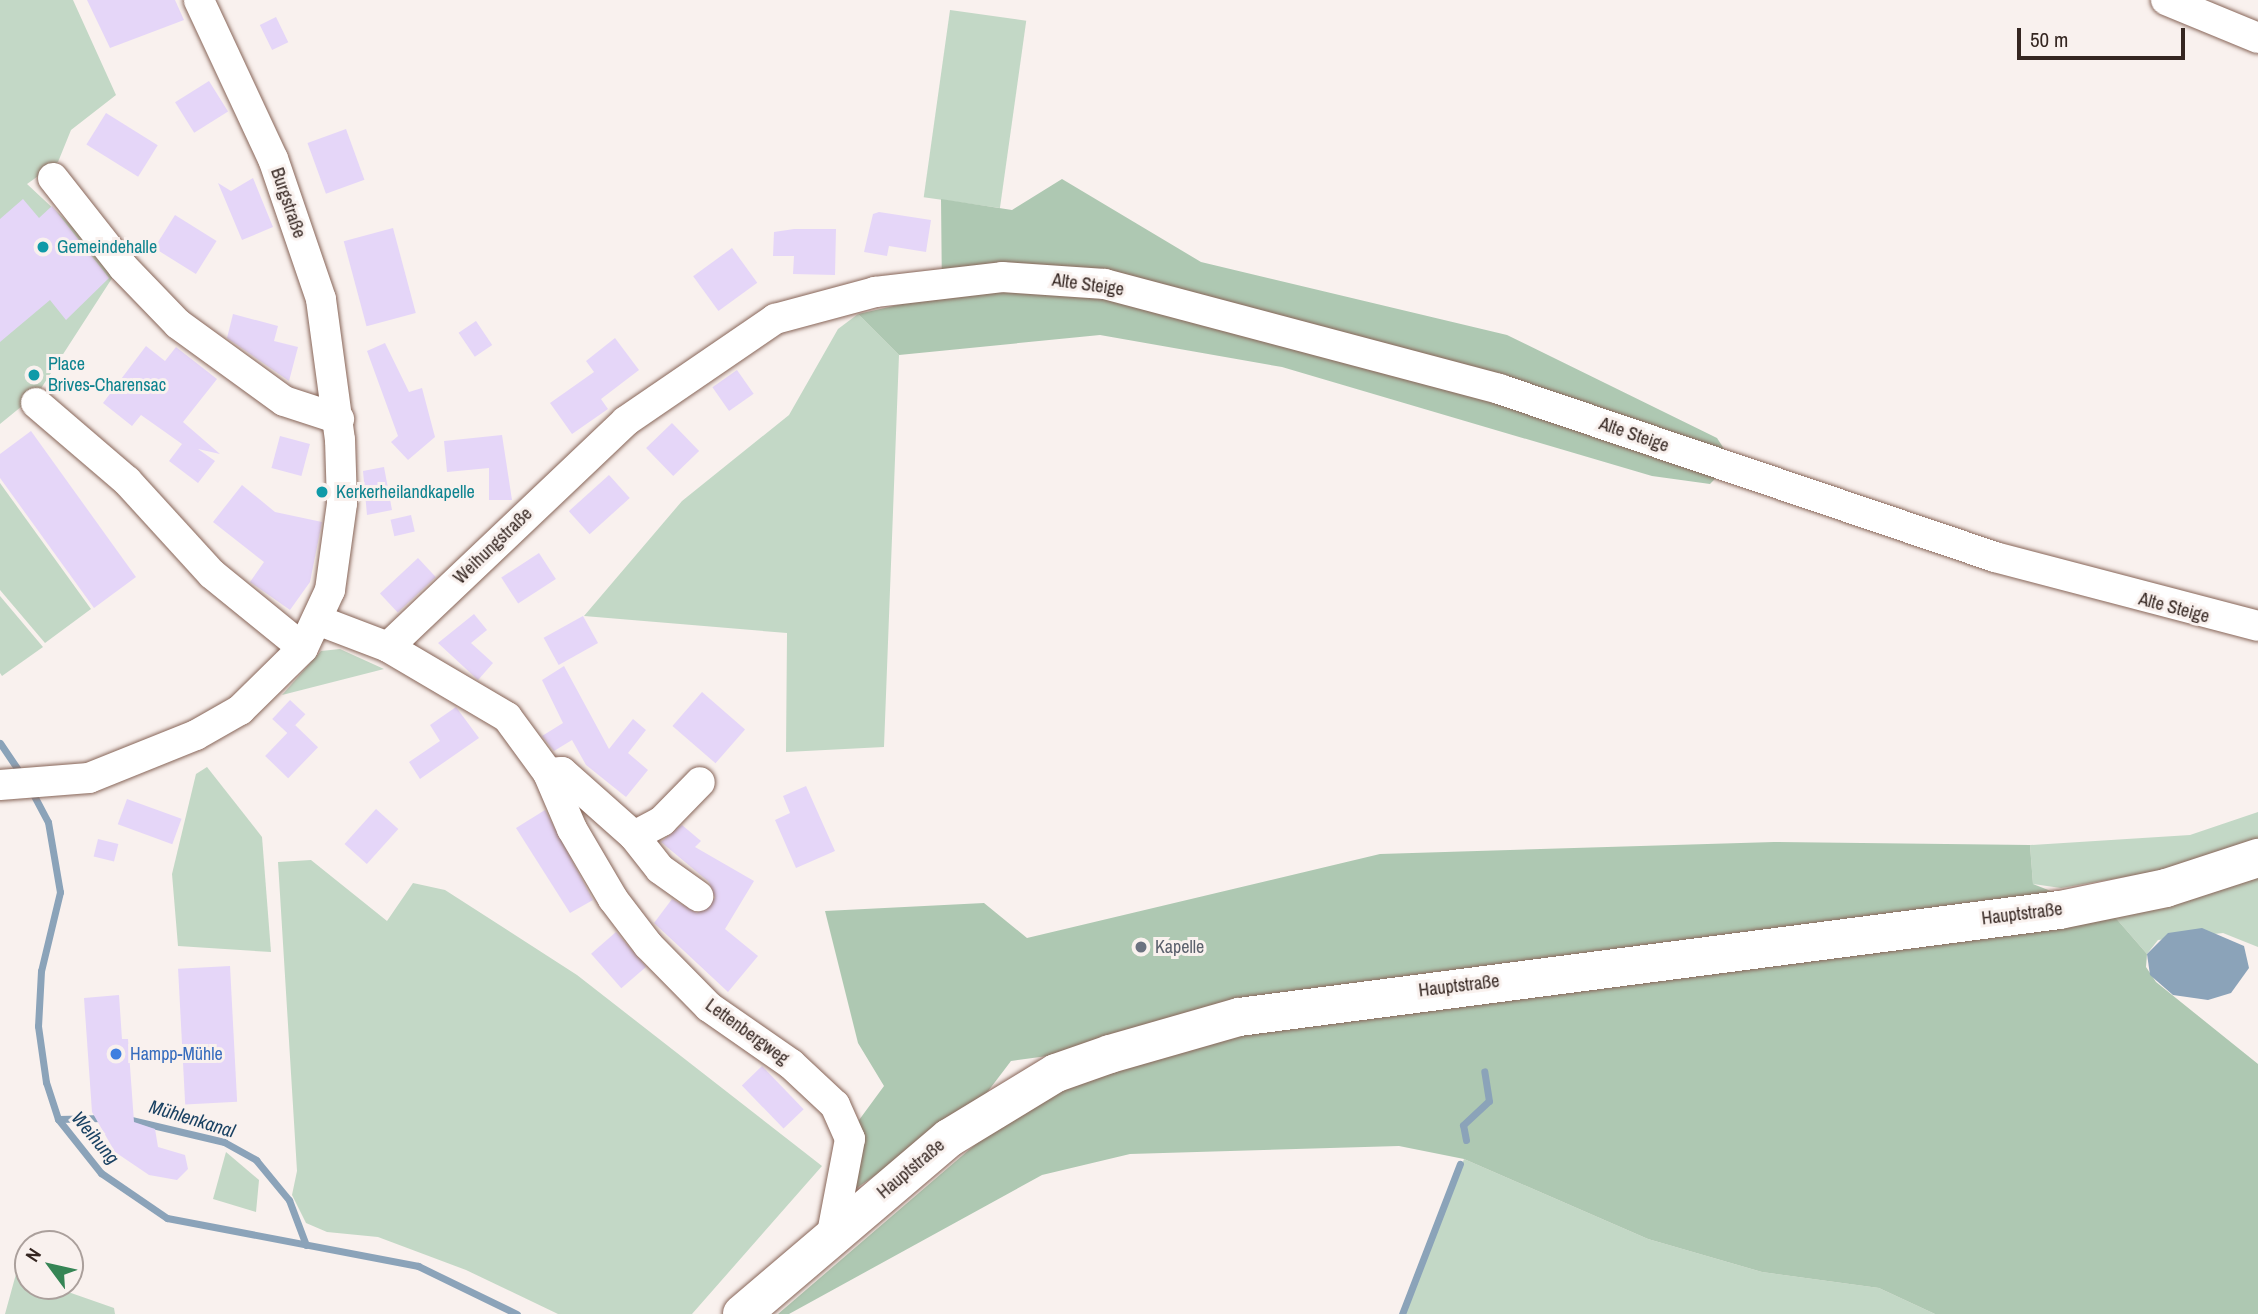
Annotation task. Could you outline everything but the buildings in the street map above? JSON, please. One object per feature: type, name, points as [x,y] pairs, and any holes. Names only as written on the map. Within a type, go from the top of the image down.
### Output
[{"type":"main road","name":"Hauptstraße","points":[[742,1314],[832,1233],[949,1138],[1056,1073],[1239,1017],[2060,910],[2166,888],[2258,858]]},
{"type":"street","name":"Burgstraße","points":[[199,0],[272,159],[321,299],[339,419],[338,555],[320,621]]},
{"type":"street","points":[[2166,0],[2258,38]]},
{"type":"street","points":[[53,178],[123,267],[178,324],[284,401],[339,419]]},
{"type":"street","name":"Alte Steige","points":[[1002,277],[1105,284],[1499,389],[1995,557],[2258,626]]},
{"type":"street","name":"Weihungstraße","points":[[388,647],[625,421],[765,325],[844,298],[1002,277]]},
{"type":"street","points":[[36,403],[127,481],[212,574],[303,648]]},
{"type":"street","points":[[0,785],[43,784],[89,778],[196,735],[260,693],[303,648],[320,621],[388,647]]},
{"type":"street","name":"Lettenbergweg","points":[[388,647],[507,717],[548,773],[572,829],[648,945],[709,1007],[791,1064],[835,1105],[850,1139],[832,1233]]},
{"type":"street","points":[[548,773],[562,772],[634,836],[660,869],[698,896]]},
{"type":"street","points":[[634,836],[662,821],[700,782]]},
{"type":"green space","points":[[0,0],[73,0],[116,95],[71,130],[58,162],[27,184],[118,269],[38,393],[0,424]]},
{"type":"green space","points":[[950,10],[1026,21],[1000,208],[924,197]]},
{"type":"green space","points":[[1062,179],[1201,262],[1507,335],[1717,438],[1732,461],[1710,484],[1652,476],[1282,367],[1100,335],[899,355],[858,314],[942,295],[941,199],[1012,210]]},
{"type":"green space","points":[[858,314],[899,355],[884,747],[786,752],[787,633],[584,616],[682,501],[789,415],[838,329]]},
{"type":"green space","points":[[0,483],[91,609],[45,643],[0,590]]},
{"type":"green space","points":[[0,596],[43,647],[2,676],[0,673]]},
{"type":"green space","points":[[340,649],[384,669],[282,695],[321,651]]},
{"type":"green space","points":[[207,767],[262,837],[271,952],[178,946],[172,874],[196,774]]},
{"type":"green space","points":[[2258,812],[2258,843],[2153,872],[2061,888],[2033,884],[2030,845],[2190,835]]},
{"type":"green space","points":[[1774,842],[2030,845],[2033,884],[2114,916],[2147,954],[2146,967],[2156,982],[2258,1064],[2258,1314],[1935,1314],[1879,1288],[1762,1272],[1648,1239],[1464,1159],[1399,1146],[1130,1154],[1042,1175],[789,1314],[778,1314],[1084,1051],[1011,1061],[976,1107],[839,1200],[851,1131],[884,1086],[858,1043],[825,911],[984,903],[1027,938],[1380,854]]},
{"type":"green space","points":[[311,860],[387,921],[413,883],[445,890],[577,975],[822,1166],[692,1314],[558,1314],[466,1270],[378,1237],[327,1232],[306,1223],[292,1195],[297,1171],[278,862]]},
{"type":"green space","points":[[2258,873],[2258,947],[2223,933],[2158,940],[2147,954],[2114,916]]},
{"type":"green space","points":[[226,1152],[259,1180],[256,1212],[213,1199]]},
{"type":"green space","points":[[1464,1159],[1648,1239],[1762,1272],[1879,1288],[1935,1314],[1402,1314]]},
{"type":"green space","points":[[14,1281],[14,1300],[84,1300],[84,1298],[114,1308],[115,1314],[5,1314]]},
{"type":"water","points":[[2202,928],[2244,946],[2249,968],[2231,993],[2208,1000],[2173,995],[2150,975],[2147,954],[2168,933]]},
{"type":"waterway","name":"Weihung","points":[[0,743],[23,777]]},
{"type":"waterway","name":"Weihung","points":[[31,790],[48,822],[60,892],[41,971],[38,1026],[46,1082],[58,1119],[101,1173],[167,1218],[418,1266],[517,1314]]},
{"type":"waterway","points":[[1466,1140],[1463,1125],[1489,1101],[1484,1071]]},
{"type":"waterway","name":"Mühlenkanal","points":[[58,1119],[104,1118]]},
{"type":"waterway","name":"Mühlenkanal","points":[[127,1119],[224,1142],[256,1160],[289,1200],[306,1245]]},
{"type":"waterway","points":[[1402,1314],[1460,1164]]},
{"type":"place","name":"Gemeindehalle","points":[[43,247]]},
{"type":"place","name":"Place Brives-Charensac","points":[[34,375]]},
{"type":"place","name":"Kerkerheilandkapelle","points":[[322,492]]},
{"type":"place","name":"Kapelle","points":[[1141,947]]},
{"type":"place","name":"Hampp-Mühle","points":[[116,1054]]}]
